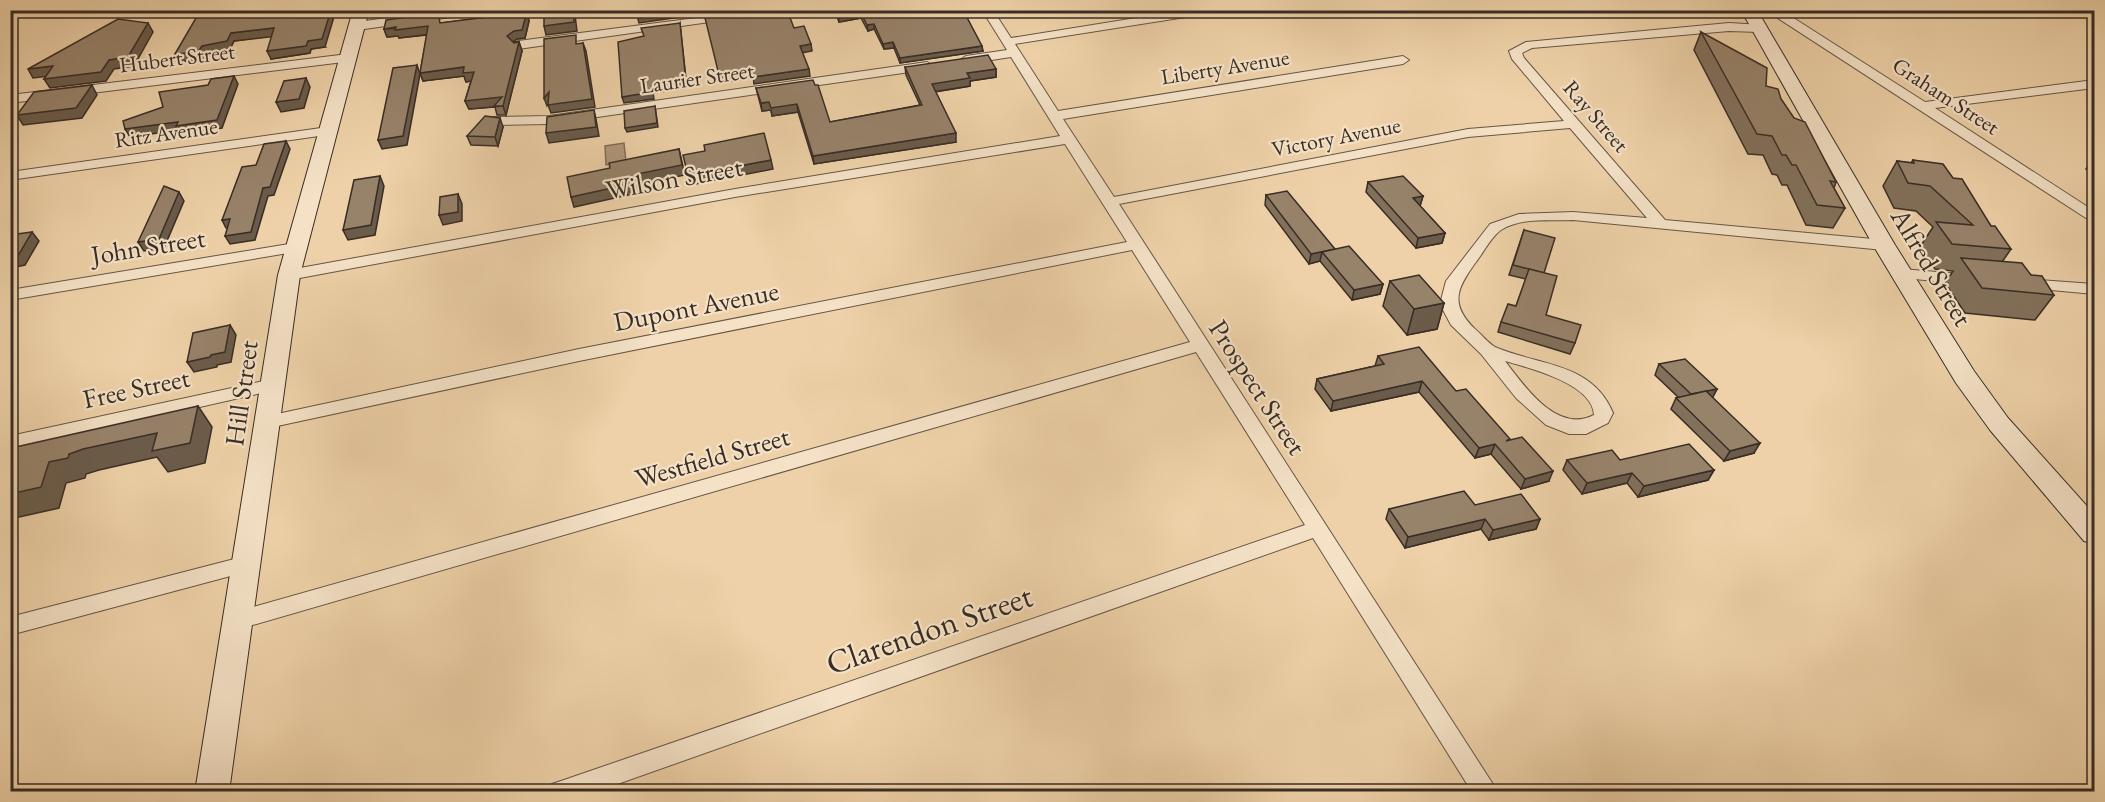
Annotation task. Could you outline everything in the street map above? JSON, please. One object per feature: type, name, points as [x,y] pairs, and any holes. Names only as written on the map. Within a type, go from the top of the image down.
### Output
[{"type":"street","points":[[359,18],[480,10]]},
{"type":"street","name":"Prospect Street","points":[[987,10],[1486,792]]},
{"type":"street","name":"Laurier Street","points":[[492,121],[549,120],[950,63],[1011,48],[1211,10]]},
{"type":"street","points":[[1777,13],[1816,10]]},
{"type":"street","name":"Graham Street","points":[[1777,13],[2094,217]]},
{"type":"street","points":[[518,45],[735,16]]},
{"type":"street","name":"Hill Street","points":[[212,792],[289,275],[359,18]]},
{"type":"street","name":"Ray Street","points":[[1660,224],[1516,57],[1515,51],[1530,45],[1729,27],[1754,19]]},
{"type":"street","name":"Alfred Street","points":[[1754,19],[1884,245],[1965,377],[1999,424],[2094,533]]},
{"type":"street","name":"Hubert Street","points":[[10,99],[348,58]]},
{"type":"street","name":"Liberty Avenue","points":[[1054,116],[1403,60]]},
{"type":"street","points":[[1923,106],[2094,84]]},
{"type":"street","name":"Victory Avenue","points":[[1108,202],[1468,133],[1573,124]]},
{"type":"street","name":"Ritz Avenue","points":[[10,176],[328,131]]},
{"type":"street","name":"Wilson Street","points":[[289,275],[735,193],[1068,139]]},
{"type":"street","points":[[1487,350],[1548,368],[1575,380],[1598,398],[1603,406],[1602,419],[1586,427],[1574,428],[1550,420],[1530,402],[1487,350],[1457,321],[1450,310],[1449,300],[1454,281],[1495,227],[1520,218],[1553,215],[1884,245]]},
{"type":"street","name":"Dupont Avenue","points":[[267,422],[591,352],[1136,245]]},
{"type":"street","name":"John Street","points":[[10,295],[295,248]]},
{"type":"street","points":[[1902,274],[1990,282]]},
{"type":"street","points":[[2012,284],[2094,289]]},
{"type":"street","name":"Westfield Street","points":[[238,620],[1200,345]]},
{"type":"street","name":"Free Street","points":[[10,442],[273,385]]},
{"type":"street","name":"Clarendon Street","points":[[561,792],[1317,529]]},
{"type":"street","points":[[10,626],[246,564]]},
{"type":"shaded area","points":[[624,143],[626,162],[606,165],[605,146]]},
{"type":"building","points":[[230,10],[241,10],[241,13],[259,10],[331,10],[322,39],[308,41],[306,46],[267,51],[274,28],[231,33],[227,41],[202,46],[198,52],[175,54],[196,18],[234,12]]},
{"type":"building","points":[[544,10],[573,10],[574,22],[544,26]]},
{"type":"building","points":[[636,10],[674,10],[637,15]]},
{"type":"building","points":[[761,10],[787,10],[794,28],[804,26],[811,44],[800,46],[809,69],[753,77],[751,71],[719,75],[705,18]]},
{"type":"building","points":[[836,10],[963,10],[982,46],[900,58],[893,42],[883,44],[874,24],[867,25],[861,13],[839,16]]},
{"type":"building","points":[[527,12],[522,30],[514,31],[507,36],[514,43],[519,42],[503,106],[494,106],[502,97],[465,101],[474,72],[463,73],[464,67],[420,73],[428,26],[384,29],[386,20],[438,13],[440,23]]},
{"type":"building","points":[[118,19],[148,23],[128,57],[109,60],[101,72],[44,79],[53,66],[28,69]]},
{"type":"building","points":[[680,23],[686,82],[652,86],[652,92],[622,97],[618,42],[644,36],[641,28]]},
{"type":"building","points":[[1701,32],[1767,68],[1766,86],[1778,89],[1781,99],[1794,118],[1805,122],[1836,182],[1830,181],[1845,208],[1817,205],[1796,165],[1792,165],[1786,155],[1782,155],[1772,136],[1757,134]]},
{"type":"building","points":[[576,35],[576,44],[583,43],[592,99],[548,105],[549,92],[544,98],[544,39]]},
{"type":"building","points":[[988,55],[996,69],[967,73],[970,78],[932,84],[956,133],[813,156],[797,104],[771,108],[769,102],[761,103],[756,88],[813,80],[815,85],[818,85],[830,122],[922,105],[905,67]]},
{"type":"building","points":[[417,65],[403,136],[378,140],[393,68]]},
{"type":"building","points":[[234,76],[217,120],[176,126],[178,122],[125,129],[123,121],[163,107],[159,92],[208,85],[211,79]]},
{"type":"building","points":[[306,78],[299,99],[276,102],[284,81]]},
{"type":"building","points":[[92,85],[76,108],[17,115],[34,92]]},
{"type":"building","points":[[655,106],[657,123],[625,128],[624,111]]},
{"type":"building","points":[[594,110],[596,127],[546,133],[547,117]]},
{"type":"building","points":[[485,116],[500,118],[495,137],[467,136]]},
{"type":"building","points":[[764,133],[771,160],[688,176],[683,155],[705,151],[704,145]]},
{"type":"building","points":[[286,141],[270,187],[263,188],[251,232],[225,236],[230,219],[222,220],[242,167],[256,165],[264,144]]},
{"type":"building","points":[[679,149],[682,165],[637,174],[639,182],[571,197],[567,177],[610,168],[609,163]]},
{"type":"building","points":[[1913,160],[1943,164],[1953,178],[1962,179],[1991,226],[1995,226],[2011,249],[1952,244],[1936,222],[1973,225],[1930,186],[1908,183],[1897,161],[1914,163]]},
{"type":"building","points":[[380,176],[371,225],[343,230],[354,180]]},
{"type":"building","points":[[1403,176],[1423,196],[1413,198],[1445,233],[1418,238],[1368,182]]},
{"type":"building","points":[[164,186],[179,192],[159,239],[138,242]]},
{"type":"building","points":[[1287,191],[1335,249],[1311,254],[1266,195]]},
{"type":"building","points":[[458,194],[458,212],[439,215],[440,197]]},
{"type":"building","points":[[1524,230],[1555,238],[1544,273],[1513,265]]},
{"type":"building","points":[[32,232],[18,256],[10,257],[10,235]]},
{"type":"building","points":[[1349,246],[1383,284],[1354,290],[1322,252]]},
{"type":"building","points":[[1961,258],[2022,263],[2031,275],[2042,276],[2054,295],[1982,288]]},
{"type":"building","points":[[1529,269],[1557,276],[1546,315],[1581,325],[1575,343],[1501,322],[1508,304],[1516,306]]},
{"type":"building","points":[[1419,275],[1444,303],[1414,309],[1390,281]]},
{"type":"building","points":[[230,325],[225,352],[187,362],[193,333]]},
{"type":"building","points":[[1419,347],[1456,391],[1466,389],[1510,439],[1506,441],[1522,437],[1553,471],[1525,479],[1495,444],[1479,448],[1422,381],[1333,401],[1317,379],[1384,364],[1378,356]]},
{"type":"building","points":[[1685,359],[1717,389],[1691,394],[1659,364]]},
{"type":"building","points":[[1706,391],[1760,443],[1730,451],[1676,398]]},
{"type":"building","points":[[198,406],[190,443],[152,451],[157,433],[83,449],[69,454],[68,458],[49,462],[41,487],[10,494],[10,461],[16,447]]},
{"type":"building","points":[[1689,444],[1714,470],[1644,486],[1632,473],[1587,483],[1567,460],[1612,450],[1620,460]]},
{"type":"building","points":[[1464,491],[1475,505],[1521,494],[1540,519],[1493,530],[1485,519],[1408,537],[1389,509]]}]
